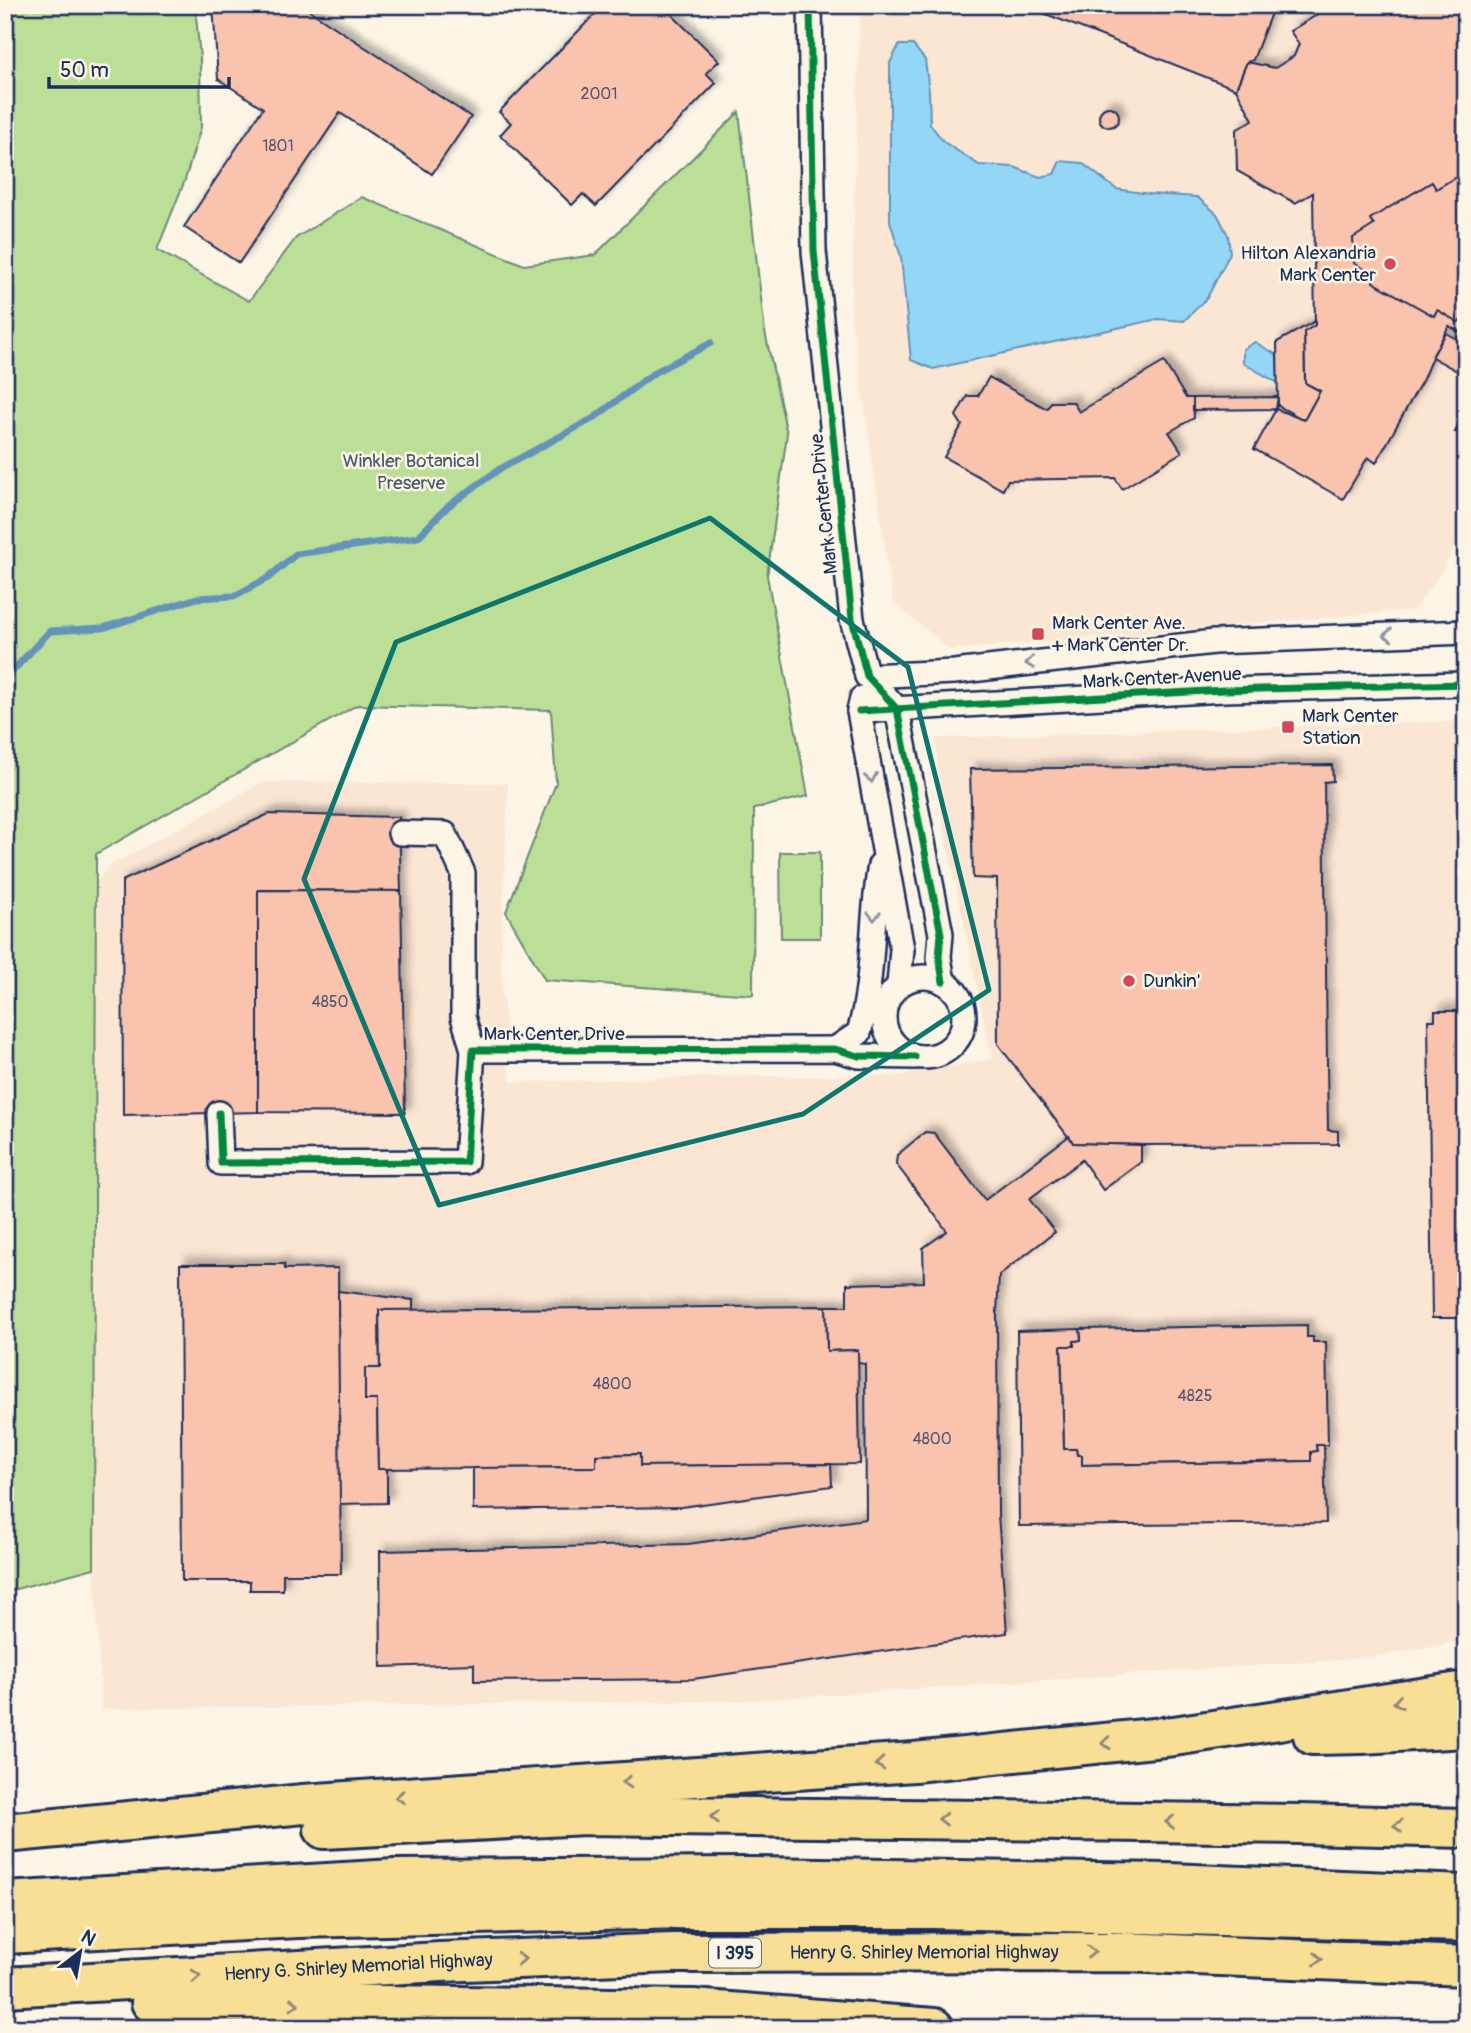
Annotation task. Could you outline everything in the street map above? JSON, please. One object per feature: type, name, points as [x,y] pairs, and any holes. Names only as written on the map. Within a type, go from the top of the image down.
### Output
[{"type":"highway","points":[[5,1833],[303,1804],[914,1762],[1174,1736],[1466,1691]]},
{"type":"highway","points":[[1174,1736],[1361,1734],[1466,1728]]},
{"type":"highway","points":[[5,1846],[586,1815],[1466,1828]]},
{"type":"highway","points":[[5,1902],[394,1879],[692,1877],[1171,1883],[1466,1895]]},
{"type":"highway","points":[[5,1934],[298,1918],[688,1909],[934,1909],[1466,1922]]},
{"type":"highway","name":"Henry G. Shirley Memorial Highway","points":[[5,1987],[440,1962],[673,1953],[1123,1952],[1466,1966]]},
{"type":"highway","points":[[5,2000],[692,2009],[934,2028]]},
{"type":"street","name":"Mark Center Drive","points":[[810,5],[814,251],[852,620],[867,676],[897,709]]},
{"type":"street","name":"Mark Center Avenue","points":[[867,676],[954,672],[1214,642],[1466,632]]},
{"type":"street","name":"Mark Center Drive","points":[[867,676],[859,711],[902,949],[900,985]]},
{"type":"street","name":"Mark Center Avenue","points":[[859,711],[1224,690],[1466,684]]},
{"type":"street","points":[[897,709],[941,933],[939,957],[943,982]]},
{"type":"street","name":"Mark Center Drive","points":[[219,1113],[221,1163],[466,1162],[473,1050],[463,1017],[463,873],[445,834],[400,833]]},
{"type":"street","name":"Mark Center Drive","points":[[835,1049],[859,1032],[867,1005],[874,934],[874,897],[883,848]]},
{"type":"street","points":[[921,977],[943,982],[960,998],[964,1009],[962,1032],[948,1050],[938,1056],[915,1057],[895,1046],[888,1036],[883,1014],[886,1003],[891,993],[910,980],[921,977]]},
{"type":"street","name":"Mark Center Drive","points":[[473,1050],[835,1049],[859,1056],[915,1057]]},
{"type":"highlighted area","points":[[710,518],[908,667],[989,990],[803,1114],[439,1205],[304,879],[396,642]]},
{"type":"shaded area","points":[[860,5],[1466,5],[1466,525],[1440,575],[1414,610],[950,650],[893,602],[851,316]]},
{"type":"shaded area","points":[[1466,721],[1466,1640],[1369,1658],[739,1701],[102,1709],[94,1568],[96,882],[109,866],[263,782],[508,783],[501,967],[510,1082],[754,1076],[896,1076],[992,1059],[940,809],[936,738]]},
{"type":"green space","name":"Winkler Botanical Preserve","points":[[5,5],[195,5],[200,58],[201,127],[185,180],[157,250],[249,301],[296,238],[362,197],[524,265],[595,255],[739,112],[765,332],[787,434],[767,576],[808,796],[754,809],[753,995],[545,980],[506,912],[556,783],[551,710],[357,705],[96,854],[94,1568],[5,1592]]},
{"type":"green space","points":[[780,852],[820,852],[820,938],[781,938]]},
{"type":"water","points":[[899,45],[913,45],[925,60],[930,124],[944,142],[979,165],[1014,167],[1040,177],[1054,174],[1060,161],[1082,163],[1116,189],[1197,197],[1217,214],[1228,235],[1230,253],[1207,298],[1184,321],[1158,319],[933,369],[911,360],[901,257],[890,221],[890,63]]},
{"type":"water","points":[[1255,342],[1277,355],[1278,383],[1243,363],[1243,349]]},
{"type":"building","points":[[213,5],[301,5],[471,117],[432,174],[340,113],[239,263],[184,227],[263,108],[218,79]]},
{"type":"building","points":[[604,5],[662,5],[719,61],[706,73],[716,83],[596,206],[583,194],[572,205],[500,135],[511,123],[499,112]]},
{"type":"building","points":[[1023,5],[1274,5],[1253,60],[1247,62],[1236,89]]},
{"type":"building","name":"Hilton Alexandria Mark Center","points":[[1334,5],[1466,5],[1466,336],[1449,326],[1376,463],[1368,457],[1343,499],[1254,449],[1276,409],[1304,420],[1320,391],[1305,383],[1304,332],[1315,325],[1313,193],[1295,203],[1237,171],[1236,130],[1253,120],[1236,89],[1247,62],[1275,68],[1294,56],[1299,44],[1290,31]]},
{"type":"building","points":[[1109,107],[1116,110],[1119,117],[1116,124],[1109,127],[1102,124],[1099,117],[1102,110]]},
{"type":"building","points":[[1456,177],[1466,183],[1466,317],[1458,322],[1437,310],[1434,316],[1373,282],[1375,275],[1354,263],[1353,238],[1374,225],[1370,219],[1432,182],[1436,189]]},
{"type":"building","points":[[1315,321],[1315,325],[1304,332],[1305,383],[1320,391],[1304,420],[1278,406],[1277,342]]},
{"type":"building","points":[[1446,333],[1466,344],[1466,376],[1432,357]]},
{"type":"building","points":[[1164,362],[1186,398],[1193,398],[1194,418],[1169,432],[1182,452],[1122,489],[1115,478],[1008,480],[1003,490],[944,457],[962,425],[956,416],[967,396],[978,396],[989,377],[1047,409],[1051,402],[1073,402],[1079,412]]},
{"type":"building","points":[[1278,397],[1276,409],[1193,410],[1193,398]]},
{"type":"building","points":[[1466,413],[1466,432],[1455,432]]},
{"type":"building","points":[[1332,765],[1333,781],[1324,782],[1328,1130],[1338,1131],[1338,1144],[1073,1143],[998,1044],[997,879],[973,878],[970,769]]},
{"type":"building","points":[[269,814],[399,817],[401,891],[258,890],[258,1112],[123,1115],[122,881]]},
{"type":"building","points":[[258,890],[401,891],[405,1113],[258,1112]]},
{"type":"building","points":[[1435,1011],[1466,1011],[1466,1318],[1432,1318],[1428,1020],[1435,1020]]},
{"type":"building","points":[[925,1132],[934,1133],[985,1200],[1069,1136],[1073,1143],[1141,1145],[1141,1162],[1103,1190],[1082,1160],[1029,1199],[1055,1232],[999,1275],[998,1515],[1007,1633],[693,1679],[474,1681],[474,1664],[381,1667],[380,1551],[688,1544],[866,1519],[865,1364],[858,1363],[858,1350],[827,1351],[826,1306],[847,1306],[847,1284],[924,1282],[923,1248],[947,1231],[896,1164],[897,1155]]},
{"type":"building","points":[[180,1264],[284,1264],[285,1269],[338,1268],[341,1574],[283,1574],[283,1590],[250,1590],[250,1581],[182,1581]]},
{"type":"building","points":[[338,1291],[413,1300],[413,1310],[379,1310],[380,1368],[365,1368],[365,1400],[377,1400],[378,1469],[387,1469],[387,1503],[340,1504]]},
{"type":"building","points":[[826,1306],[827,1351],[858,1350],[860,1464],[640,1466],[640,1454],[596,1455],[596,1467],[378,1469],[377,1400],[365,1400],[365,1368],[380,1368],[379,1310]]},
{"type":"building","points":[[1307,1325],[1307,1337],[1313,1337],[1313,1342],[1326,1342],[1328,1445],[1316,1445],[1317,1451],[1311,1452],[1311,1461],[1082,1465],[1082,1455],[1077,1455],[1076,1449],[1064,1449],[1061,1346],[1074,1346],[1074,1341],[1081,1340],[1080,1329]]},
{"type":"building","points":[[1080,1329],[1081,1340],[1074,1341],[1074,1346],[1061,1346],[1064,1449],[1076,1449],[1077,1455],[1082,1455],[1082,1465],[1311,1461],[1311,1452],[1317,1451],[1316,1445],[1324,1445],[1326,1523],[1019,1526],[1017,1331]]},
{"type":"building","points":[[640,1454],[640,1466],[831,1464],[832,1486],[681,1507],[473,1510],[473,1468],[596,1467],[596,1455]]},
{"type":"waterway","points":[[5,679],[50,631],[103,628],[197,598],[234,596],[268,578],[296,554],[418,537],[447,507],[498,470],[594,418],[655,372],[711,343]]},
{"type":"cycle path","points":[[810,5],[814,251],[852,619],[867,676],[897,709],[941,934],[939,957],[943,982]]},
{"type":"cycle path","points":[[859,711],[1224,690],[1466,684]]},
{"type":"cycle path","points":[[219,1113],[221,1163],[466,1162],[473,1050],[835,1049],[859,1056],[915,1057]]},
{"type":"place","name":"Hilton Alexandria Mark Center","points":[[1390,264]]},
{"type":"place","name":"Mark Center Ave. + Mark Center Dr.","points":[[1038,634]]},
{"type":"place","name":"Mark Center Station","points":[[1288,727]]},
{"type":"place","name":"Dunkin'","points":[[1129,981]]}]
